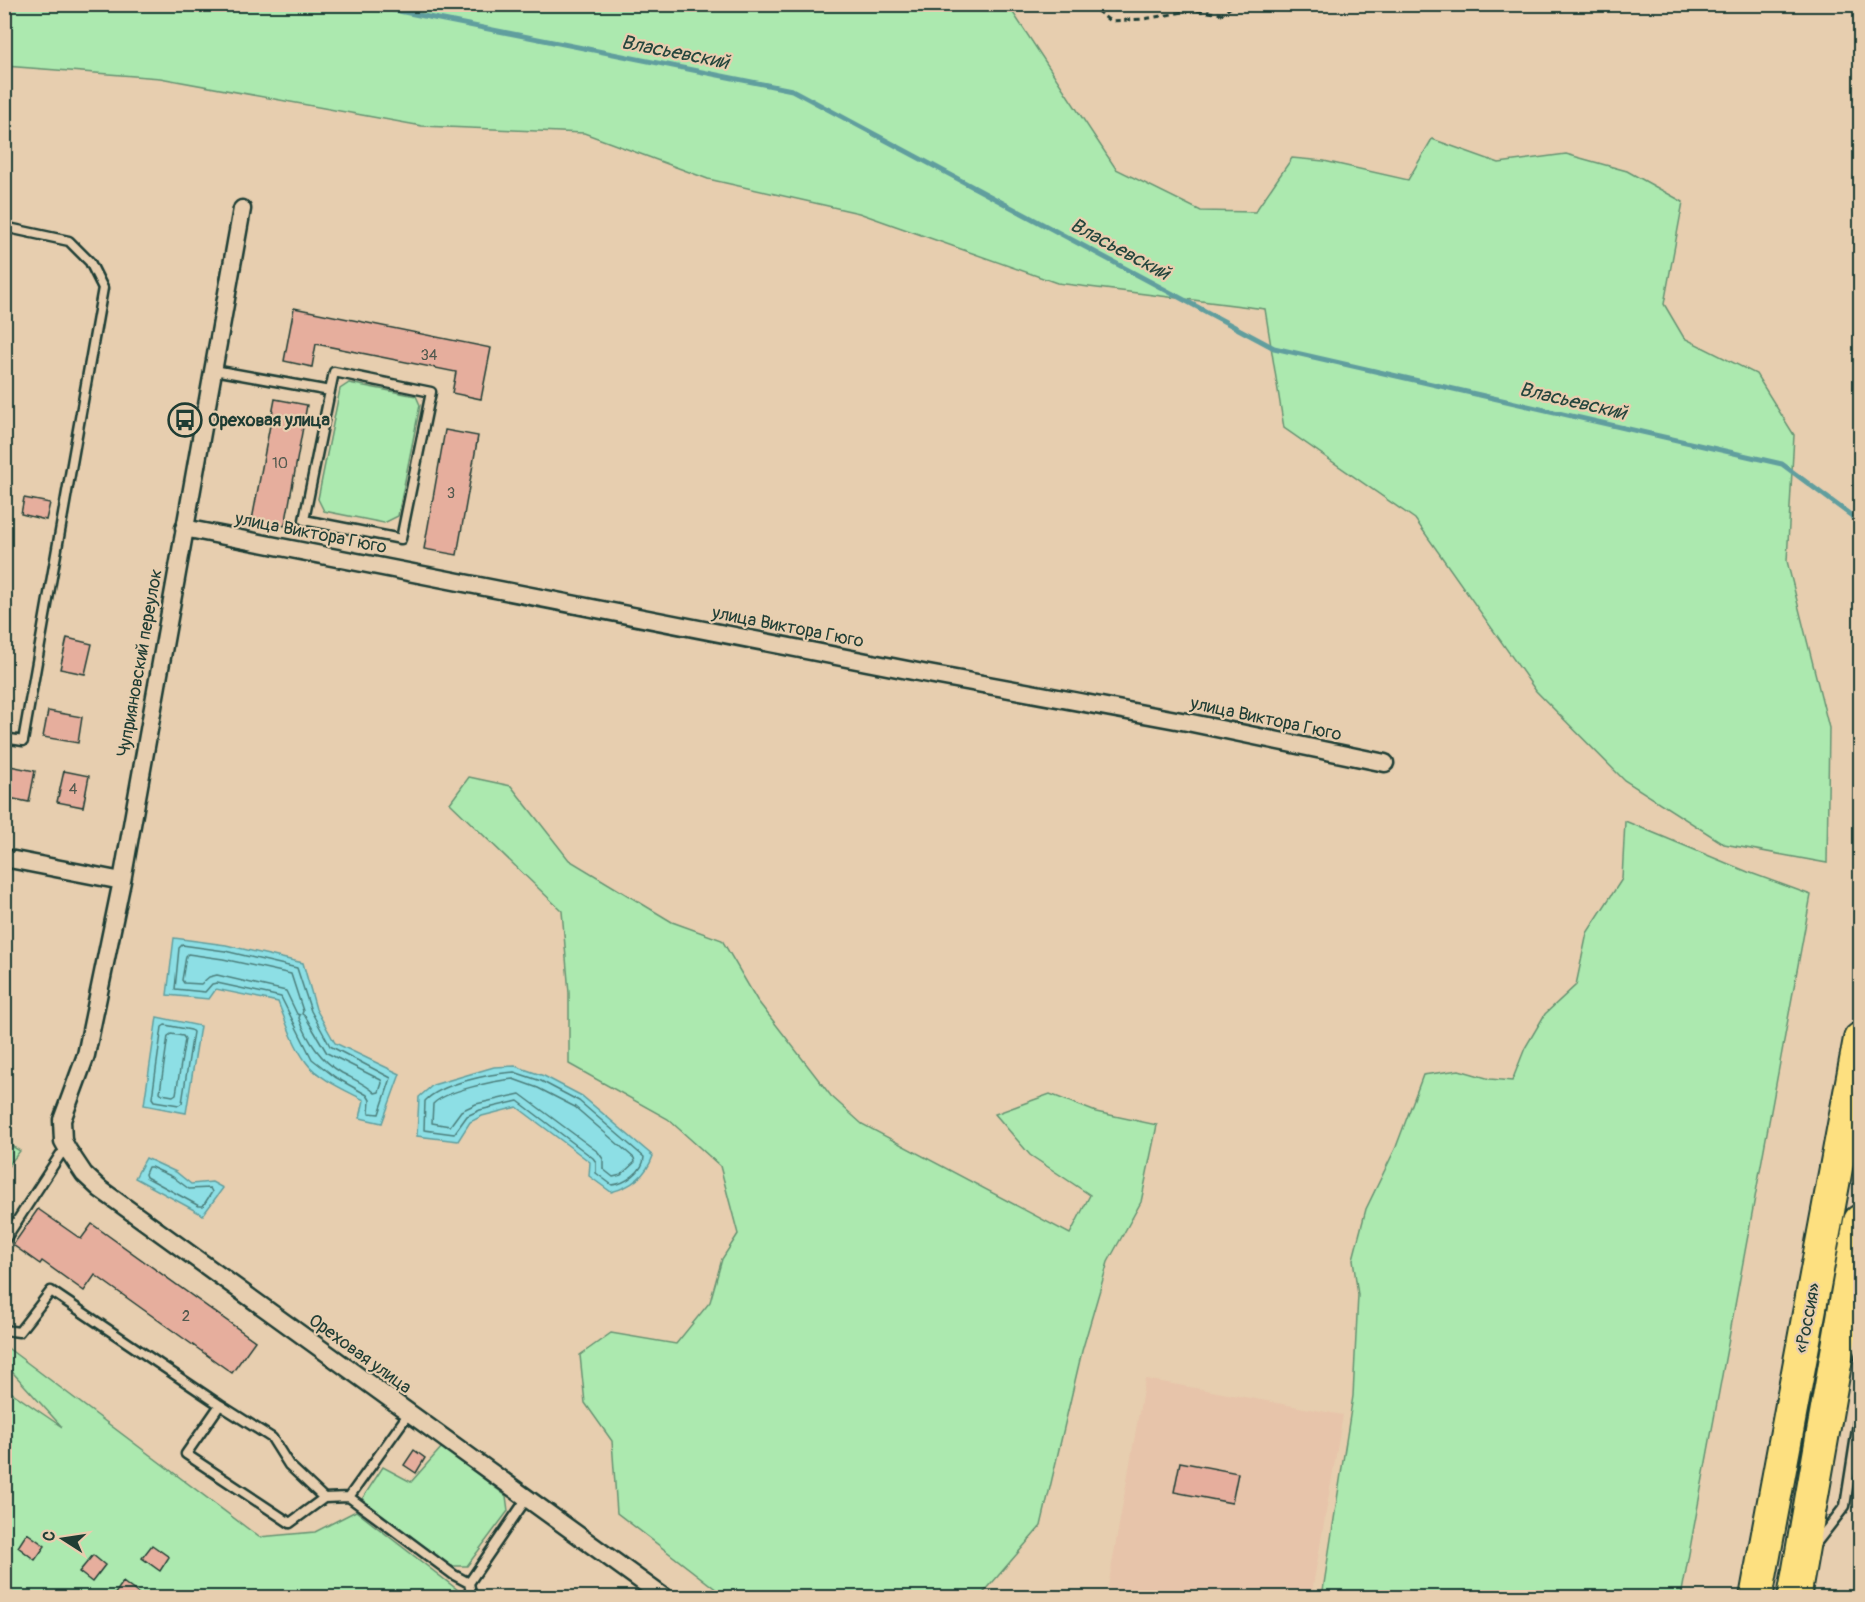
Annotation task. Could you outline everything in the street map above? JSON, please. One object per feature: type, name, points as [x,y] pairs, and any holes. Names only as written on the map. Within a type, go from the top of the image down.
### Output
[{"type":"highway","name":"«Россия»","points":[[1756,1598],[1860,1039]]},
{"type":"highway","name":"«Россия»","points":[[1794,1598],[1860,1221]]},
{"type":"street","name":"Чуприяновский переулок","points":[[62,1120],[86,1056],[122,881],[242,209]]},
{"type":"street","name":"улица Виктора Гюго","points":[[184,528],[911,671],[1187,722],[1385,763]]},
{"type":"street","points":[[4,858],[122,881]]},
{"type":"street","name":"Ореховая улица","points":[[62,1120],[63,1141],[84,1174],[100,1189],[665,1598]]},
{"type":"lane","points":[[4,227],[69,241],[90,262],[103,288],[23,741],[4,738]]},
{"type":"lane","points":[[214,370],[330,391]]},
{"type":"lane","points":[[334,372],[431,392],[401,539],[304,520],[330,391],[334,372]]},
{"type":"lane","points":[[4,1241],[60,1155],[68,1150]]},
{"type":"lane","points":[[4,1329],[19,1332],[51,1291],[272,1438],[289,1465],[324,1498]]},
{"type":"lane","points":[[1845,1308],[1860,1358]]},
{"type":"lane","points":[[220,1405],[186,1454],[290,1523],[324,1498],[350,1497],[454,1575],[469,1582]]},
{"type":"lane","points":[[1800,1563],[1845,1506],[1860,1410]]},
{"type":"lane","points":[[350,1497],[409,1413]]},
{"type":"lane","points":[[472,1598],[469,1582],[528,1498]]},
{"type":"path","points":[[1088,4],[1110,21],[1144,19],[1196,10],[1222,14],[1235,4]]},
{"type":"shaded area","points":[[1145,1379],[1343,1415],[1311,1597],[1106,1598]]},
{"type":"green space","points":[[4,5],[1008,5],[1116,169],[1201,211],[1255,212],[1292,158],[1324,161],[1408,180],[1432,139],[1499,163],[1566,154],[1627,171],[1683,202],[1664,304],[1684,338],[1756,374],[1794,435],[1787,561],[1829,728],[1827,863],[1724,844],[1624,780],[1536,691],[1415,519],[1284,428],[1265,309],[1057,283],[859,213],[708,179],[584,133],[422,126],[160,78],[5,66]]},
{"type":"green space","points":[[349,383],[416,396],[420,405],[398,516],[384,523],[324,511],[318,499],[340,389]]},
{"type":"green space","points":[[469,777],[511,786],[569,860],[672,922],[722,940],[757,1000],[831,1096],[862,1124],[1070,1234],[1090,1195],[1030,1155],[995,1114],[1050,1094],[1096,1112],[1157,1125],[1141,1202],[1108,1262],[1082,1351],[1041,1526],[980,1597],[726,1597],[617,1513],[612,1441],[585,1403],[580,1355],[611,1333],[676,1344],[710,1302],[722,1259],[738,1234],[720,1166],[668,1119],[569,1064],[569,993],[562,911],[450,803]]},
{"type":"green space","points":[[1625,821],[1748,872],[1811,895],[1681,1597],[1322,1597],[1353,1396],[1358,1295],[1353,1259],[1366,1209],[1396,1147],[1423,1075],[1459,1070],[1490,1079],[1512,1081],[1525,1048],[1545,1014],[1576,985],[1587,933],[1622,879]]},
{"type":"green space","points":[[5,1142],[20,1151],[5,1170]]},
{"type":"green space","points":[[5,1346],[259,1537],[315,1532],[356,1511],[464,1597],[5,1597],[5,1388],[62,1427],[5,1364]]},
{"type":"green space","points":[[442,1447],[506,1496],[508,1511],[467,1566],[450,1566],[362,1499],[383,1467],[411,1482]]},
{"type":"water","points":[[174,938],[226,945],[303,963],[316,1009],[335,1043],[400,1074],[382,1123],[360,1118],[364,1100],[333,1084],[311,1068],[297,1048],[278,1002],[216,989],[209,999],[167,995]]},
{"type":"water","points":[[157,1017],[200,1026],[186,1113],[144,1105]]},
{"type":"water","points":[[515,1066],[544,1076],[582,1096],[653,1156],[642,1175],[631,1184],[611,1192],[589,1176],[590,1162],[517,1107],[482,1116],[470,1122],[458,1141],[417,1136],[419,1097],[433,1085],[494,1067]]},
{"type":"water","points":[[146,1158],[176,1172],[191,1184],[212,1182],[223,1188],[203,1215],[135,1178]]},
{"type":"building","points":[[294,308],[491,348],[481,399],[452,393],[456,372],[316,344],[312,367],[284,361]]},
{"type":"building","points":[[275,399],[307,405],[285,526],[252,520]]},
{"type":"building","points":[[445,430],[478,436],[457,555],[424,549]]},
{"type":"building","points":[[24,498],[50,503],[46,520],[21,514]]},
{"type":"building","points":[[67,638],[92,644],[85,674],[60,669]]},
{"type":"building","points":[[48,711],[82,717],[78,743],[43,737]]},
{"type":"building","points":[[10,766],[35,771],[29,802],[4,797]]},
{"type":"building","points":[[64,771],[89,776],[83,807],[57,802]]},
{"type":"building","points":[[38,1209],[81,1239],[92,1224],[255,1341],[232,1373],[95,1275],[84,1291],[42,1261],[40,1264],[13,1245]]},
{"type":"building","points":[[414,1450],[425,1458],[416,1473],[404,1465]]},
{"type":"building","points":[[1180,1462],[1238,1473],[1232,1503],[1174,1492]]},
{"type":"building","points":[[27,1533],[45,1546],[35,1560],[18,1547]]},
{"type":"building","points":[[152,1545],[169,1557],[160,1571],[142,1558]]},
{"type":"building","points":[[93,1555],[105,1565],[92,1582],[79,1572]]},
{"type":"building","points":[[123,1582],[144,1598],[112,1598]]},
{"type":"waterway","name":"Власьевский","points":[[364,4],[792,90],[1274,348],[1782,464],[1860,522]]},
{"type":"place","name":"Ореховая улица","points":[[185,420]]}]
